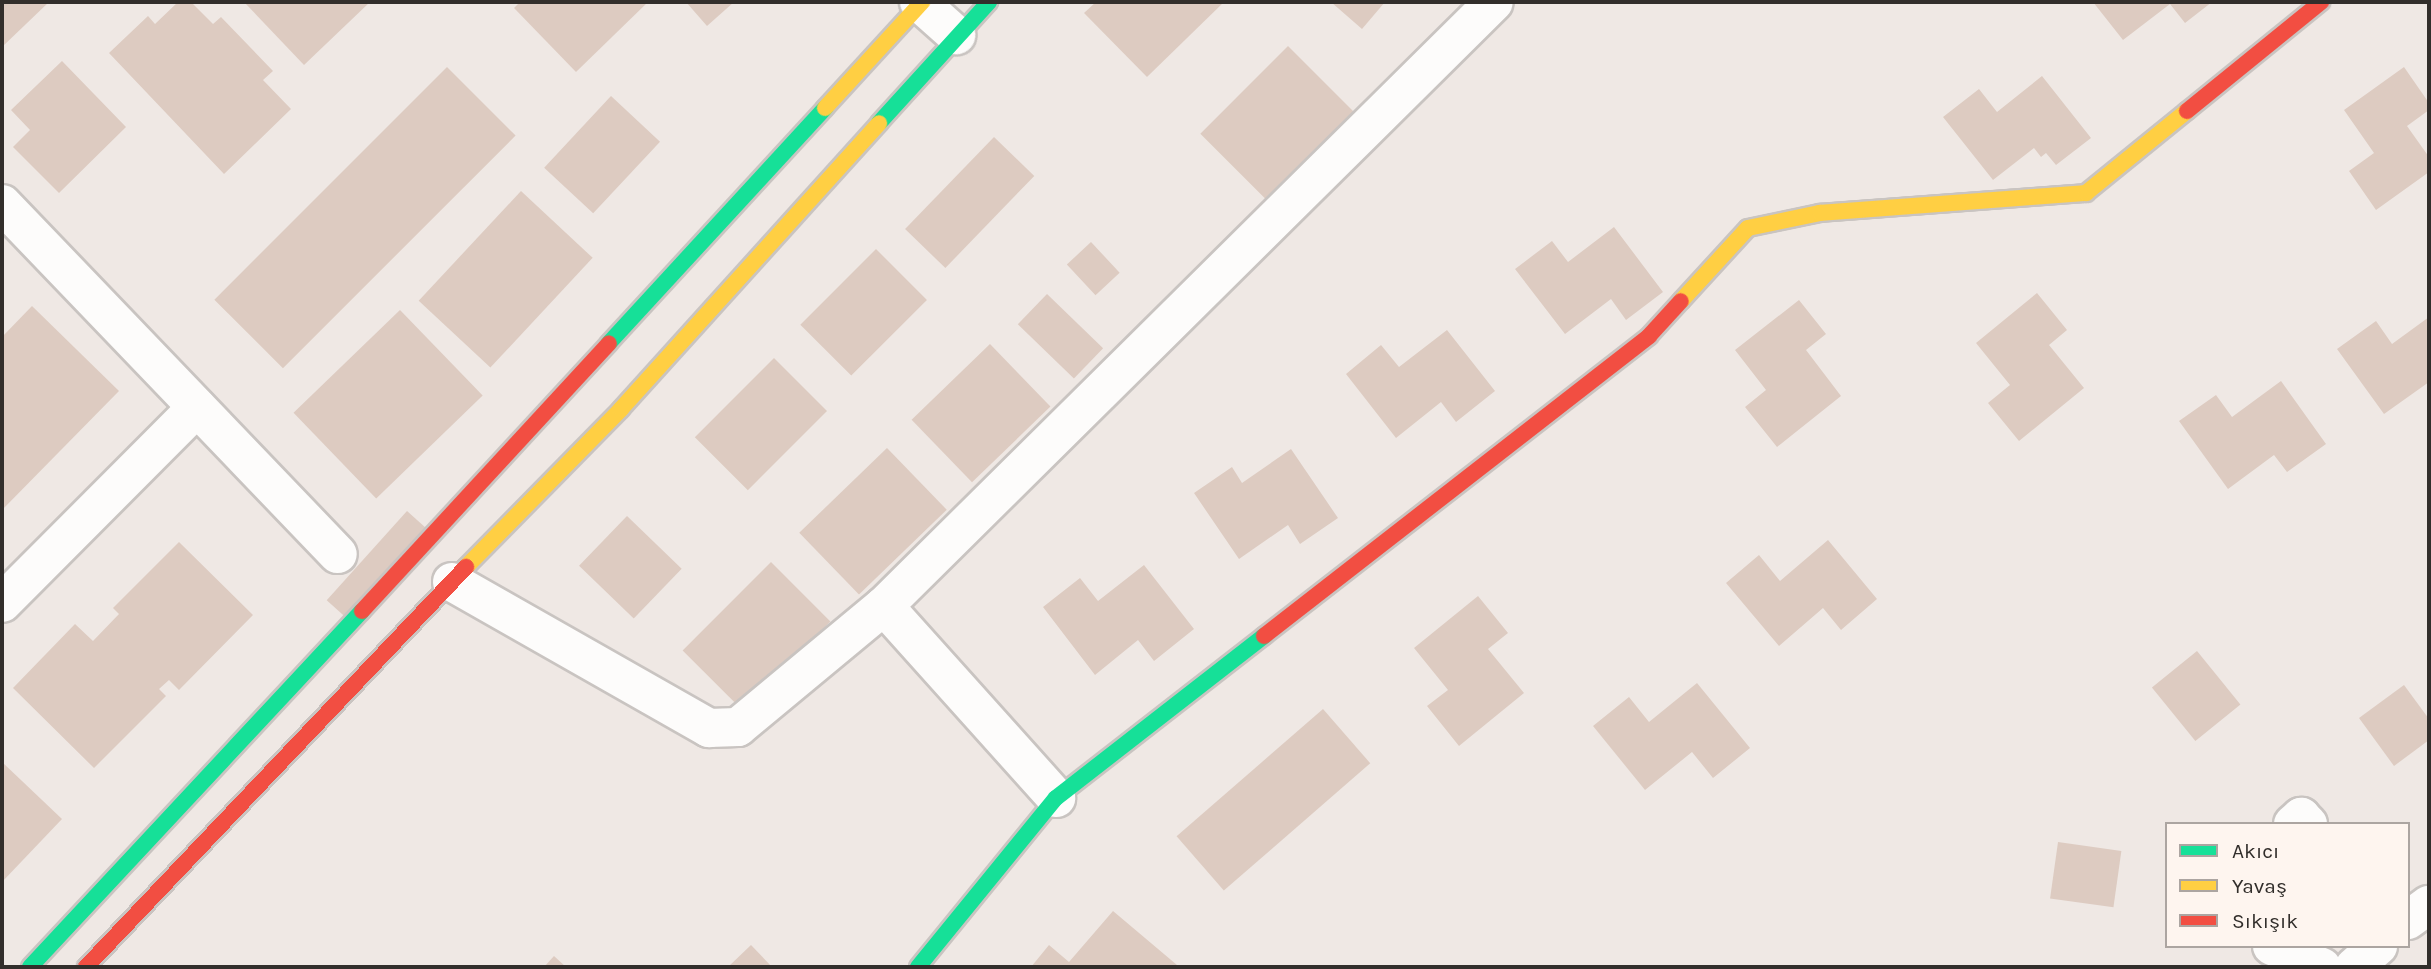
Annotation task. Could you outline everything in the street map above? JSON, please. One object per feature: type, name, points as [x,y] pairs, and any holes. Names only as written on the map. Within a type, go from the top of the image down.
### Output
[{"type":"main road","points":[[30,967],[299,680],[921,2]]},
{"type":"main road","points":[[86,967],[452,582],[621,409],[956,35],[989,2]]},
{"type":"main road","points":[[918,967],[1056,798],[1649,335],[1748,228],[1820,213],[2086,193],[2321,2]]},
{"type":"street","points":[[921,2],[956,35]]},
{"type":"street","points":[[452,582],[709,728],[738,727],[884,606],[1494,2]]},
{"type":"street","points":[[7,220],[197,407],[338,554]]},
{"type":"street","points":[[2,603],[197,407]]},
{"type":"street","points":[[884,606],[1056,798]]},
{"type":"street","points":[[2410,919],[2429,905]]},
{"type":"street","points":[[2277,948],[2322,967]]},
{"type":"street","points":[[2354,967],[2376,948]]},
{"type":"building","points":[[2,2],[49,2],[2,47]]},
{"type":"building","points":[[178,2],[191,2],[213,24],[221,17],[273,71],[263,80],[291,109],[224,174],[109,53],[148,16],[155,24]]},
{"type":"building","points":[[244,2],[370,2],[304,65]]},
{"type":"building","points":[[520,2],[648,2],[576,72],[514,8]]},
{"type":"building","points":[[686,2],[734,2],[707,26]]},
{"type":"building","points":[[1096,2],[1224,2],[1147,77],[1084,13]]},
{"type":"building","points":[[1331,2],[1385,2],[1362,29]]},
{"type":"building","points":[[2093,2],[2212,2],[2185,23],[2170,4],[2123,40]]},
{"type":"building","points":[[1288,46],[1357,115],[1270,203],[1200,134]]},
{"type":"building","points":[[62,61],[126,127],[59,193],[13,147],[30,130],[11,110]]},
{"type":"building","points":[[447,67],[516,136],[283,368],[214,300]]},
{"type":"building","points":[[2404,67],[2429,103],[2429,110],[2407,126],[2429,157],[2429,172],[2376,210],[2349,171],[2374,153],[2344,110]]},
{"type":"building","points":[[2042,76],[2091,138],[2056,165],[2046,153],[2041,157],[2034,148],[1993,180],[1943,117],[1979,89],[1997,112]]},
{"type":"building","points":[[611,96],[660,142],[593,213],[544,168]]},
{"type":"building","points":[[994,137],[1034,176],[945,268],[905,229]]},
{"type":"building","points":[[521,191],[593,258],[490,368],[419,301]]},
{"type":"building","points":[[1614,227],[1663,292],[1626,320],[1611,299],[1565,334],[1515,269],[1552,241],[1568,262]]},
{"type":"building","points":[[1091,242],[1120,273],[1096,295],[1067,265]]},
{"type":"building","points":[[876,249],[927,300],[851,376],[800,325]]},
{"type":"building","points":[[2037,293],[2067,330],[2049,345],[2084,388],[2019,441],[1988,403],[2010,385],[1976,343]]},
{"type":"building","points":[[1047,294],[1103,348],[1074,378],[1018,324]]},
{"type":"building","points":[[1799,300],[1826,334],[1806,350],[1841,396],[1777,447],[1745,407],[1766,390],[1735,350]]},
{"type":"building","points":[[32,306],[119,391],[2,510],[2,337]]},
{"type":"building","points":[[400,310],[483,396],[376,498],[294,413]]},
{"type":"building","points":[[2429,317],[2429,382],[2384,414],[2337,349],[2376,321],[2392,344]]},
{"type":"building","points":[[1447,330],[1495,391],[1456,422],[1441,402],[1396,438],[1346,374],[1381,345],[1399,367]]},
{"type":"building","points":[[990,344],[1050,407],[972,482],[912,420]]},
{"type":"building","points":[[774,358],[827,411],[748,490],[695,437]]},
{"type":"building","points":[[2281,381],[2326,444],[2287,472],[2274,455],[2228,489],[2179,421],[2216,395],[2232,417]]},
{"type":"building","points":[[887,448],[947,510],[859,595],[799,533]]},
{"type":"building","points":[[1291,449],[1338,518],[1300,544],[1288,525],[1239,559],[1194,493],[1232,467],[1242,483]]},
{"type":"building","points":[[407,511],[427,529],[347,618],[327,600]]},
{"type":"building","points":[[627,516],[682,569],[634,618],[579,566]]},
{"type":"building","points":[[1828,540],[1877,599],[1841,630],[1823,608],[1779,646],[1726,583],[1759,555],[1780,581]]},
{"type":"building","points":[[179,542],[253,615],[179,690],[169,680],[159,689],[166,696],[94,768],[13,688],[75,624],[93,641],[119,614],[113,608]]},
{"type":"building","points":[[771,562],[830,621],[742,710],[683,650]]},
{"type":"building","points":[[1144,565],[1194,629],[1154,661],[1138,640],[1095,675],[1043,607],[1080,578],[1098,601]]},
{"type":"building","points":[[1478,596],[1508,633],[1488,649],[1524,693],[1459,746],[1427,706],[1448,690],[1414,648]]},
{"type":"building","points":[[2197,651],[2240,705],[2195,741],[2152,688]]},
{"type":"building","points":[[1697,683],[1750,748],[1713,778],[1692,752],[1645,790],[1593,726],[1629,697],[1649,722]]},
{"type":"building","points":[[2404,685],[2429,719],[2429,740],[2394,766],[2359,718]]},
{"type":"building","points":[[1323,709],[1370,763],[1224,891],[1177,836]]},
{"type":"building","points":[[2,762],[62,819],[2,882]]},
{"type":"building","points":[[2058,842],[2121,851],[2113,907],[2050,898]]},
{"type":"building","points":[[1113,911],[1177,965],[1031,967],[1049,945],[1069,962]]},
{"type":"building","points":[[751,945],[772,967],[728,967]]},
{"type":"building","points":[[554,956],[566,967],[544,967]]},
{"type":"traffic: fast","points":[[879,123],[989,2]]},
{"type":"traffic: fast","points":[[609,343],[825,108]]},
{"type":"traffic: fast","points":[[30,967],[362,611]]},
{"type":"traffic: fast","points":[[918,967],[1056,798],[1264,636]]},
{"type":"traffic: slow","points":[[825,108],[922,2]]},
{"type":"traffic: slow","points":[[1681,301],[1748,228],[1820,213],[2086,193],[2187,111]]},
{"type":"traffic: slow","points":[[466,567],[621,409],[879,123]]},
{"type":"traffic: jam","points":[[2187,111],[2321,2]]},
{"type":"traffic: jam","points":[[1264,636],[1649,336],[1681,301]]},
{"type":"traffic: jam","points":[[362,611],[609,343]]},
{"type":"traffic: jam","points":[[86,967],[466,567]]}]
